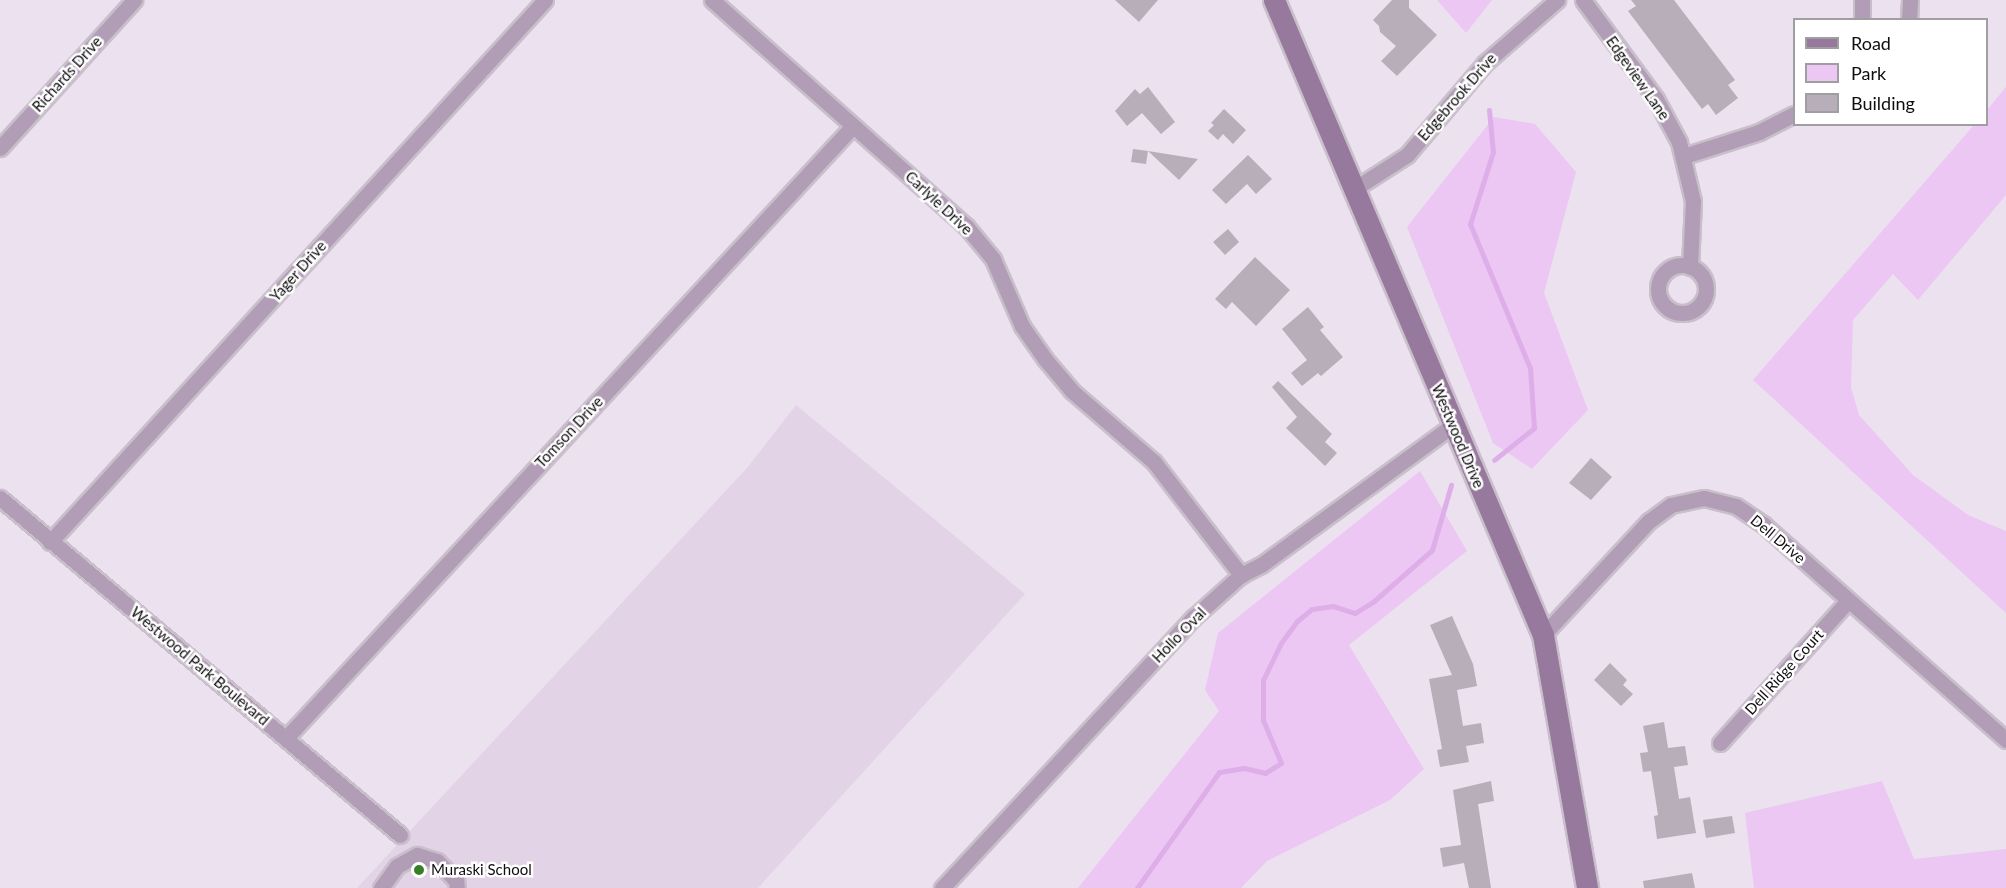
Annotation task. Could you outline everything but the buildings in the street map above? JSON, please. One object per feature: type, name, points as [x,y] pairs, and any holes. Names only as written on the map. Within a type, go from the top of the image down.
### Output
[{"type":"street","name":"Richards Drive","points":[[0,148],[134,0]]},
{"type":"street","name":"Yager Drive","points":[[50,542],[545,0]]},
{"type":"street","name":"Carlyle Drive","points":[[712,0],[966,226],[993,259],[1022,326],[1045,359],[1072,392],[1154,462],[1241,575]]},
{"type":"street","name":"Westwood Drive","points":[[1274,0],[1543,635],[1587,888]]},
{"type":"street","name":"Edgebrook Drive","points":[[1354,189],[1407,155],[1490,57],[1557,0]]},
{"type":"street","name":"Edgeview Lane","points":[[1583,0],[1656,99],[1674,130],[1684,156],[1694,218],[1690,267]]},
{"type":"street","points":[[1862,0],[1862,18]]},
{"type":"street","points":[[1909,18],[1910,0]]},
{"type":"street","points":[[1684,156],[1759,132],[1793,115]]},
{"type":"street","name":"Tomson Drive","points":[[286,738],[853,126]]},
{"type":"street","name":"Hollo Oval","points":[[942,888],[1193,618],[1241,575],[1261,565],[1453,425]]},
{"type":"street","name":"Westwood Park Boulevard","points":[[0,498],[400,835]]},
{"type":"street","name":"Dell Drive","points":[[1543,635],[1649,521],[1671,505],[1704,498],[1736,506],[1764,525],[2006,740]]},
{"type":"street","name":"Dell Ridge Court","points":[[1720,743],[1848,601]]},
{"type":"street","points":[[381,888],[397,866],[417,855],[437,861],[456,881],[457,888]]},
{"type":"shaded area","points":[[796,405],[1025,594],[758,888],[357,888],[747,468]]},
{"type":"green space","points":[[1437,0],[1492,0],[1466,33]]},
{"type":"green space","points":[[2006,87],[2006,195],[1918,300],[1893,274],[1853,320],[1851,387],[1859,415],[1913,475],[1968,515],[2006,531],[2006,613],[1753,380],[1973,126],[1988,126],[1988,109]]},
{"type":"green space","points":[[1494,117],[1535,124],[1576,172],[1544,293],[1588,410],[1532,469],[1493,443],[1407,227]]},
{"type":"green space","points":[[1420,471],[1467,551],[1349,645],[1424,769],[1390,800],[1267,861],[1241,888],[1078,888],[1219,711],[1205,690],[1218,633]]},
{"type":"green space","points":[[1882,781],[1914,859],[2006,849],[2006,888],[1754,888],[1745,813]]},
{"type":"waterway","points":[[1489,110],[1493,152],[1470,224],[1530,368],[1534,428],[1494,460]]},
{"type":"waterway","points":[[1137,888],[1219,772],[1244,768],[1265,773],[1281,763],[1263,720],[1263,680],[1281,643],[1297,621],[1312,609],[1333,606],[1355,613],[1374,601],[1432,550],[1451,485]]},
{"type":"place","name":"Muraski School","points":[[419,870]]}]
